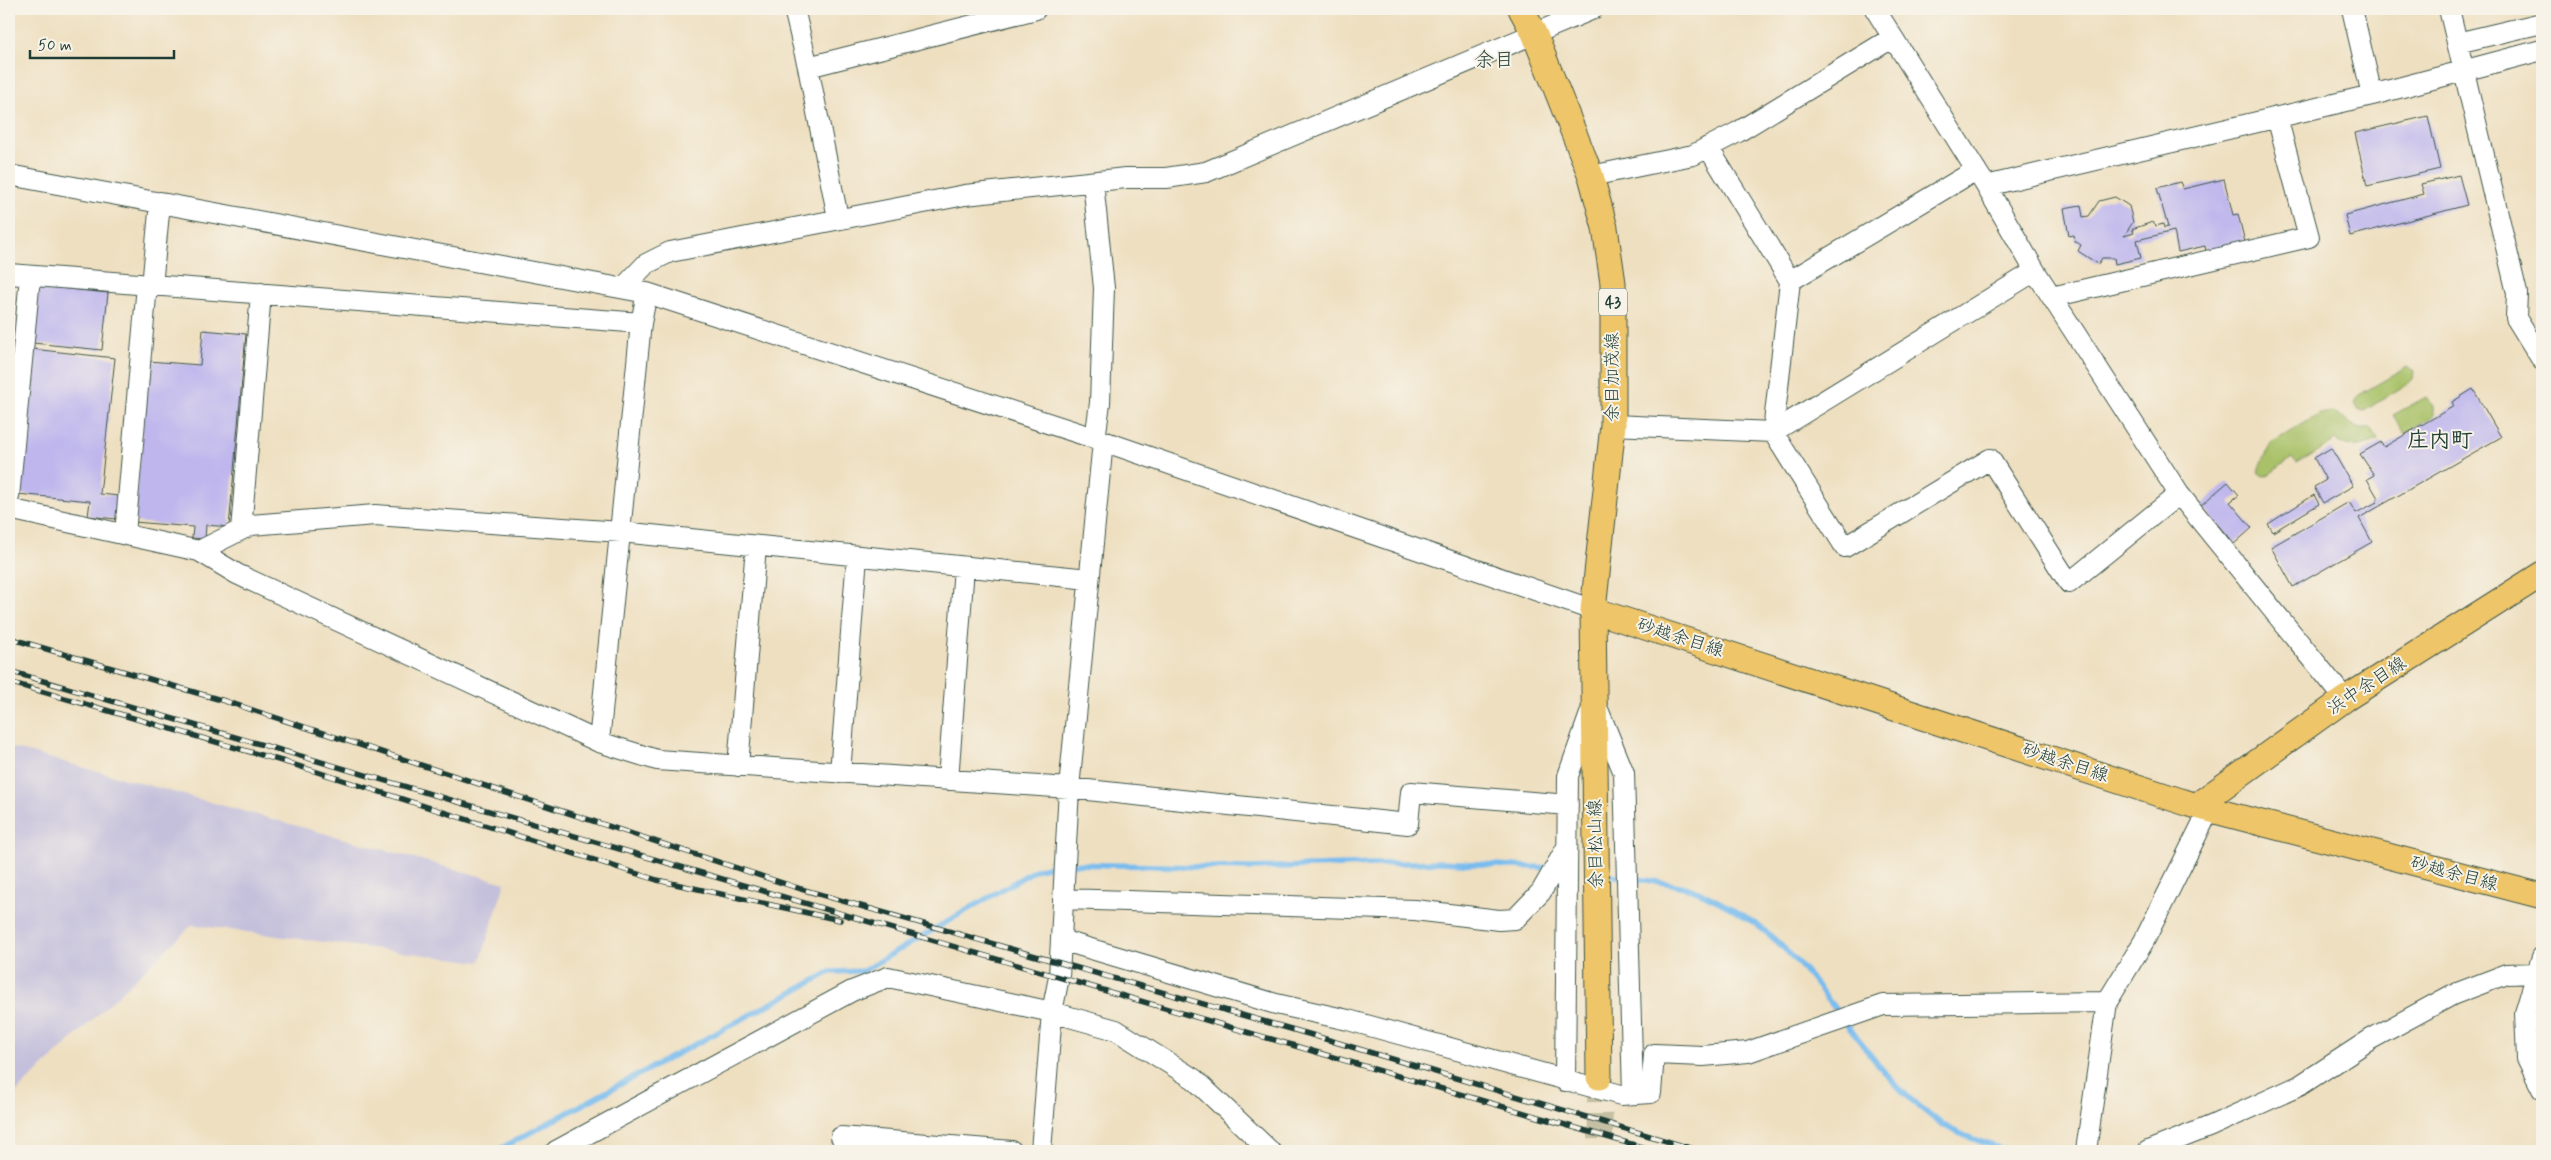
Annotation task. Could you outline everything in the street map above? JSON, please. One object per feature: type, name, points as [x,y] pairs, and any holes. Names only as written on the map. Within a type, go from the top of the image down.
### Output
[{"type":"main road","name":"余目加茂線","points":[[1521,9],[1534,33],[1591,176],[1605,228],[1613,283],[1613,424],[1593,610]]},
{"type":"main road","name":"浜中余目線","points":[[2203,808],[2345,699],[2542,574]]},
{"type":"main road","name":"余目松山線","points":[[1593,610],[1599,1077]]},
{"type":"main road","name":"砂越余目線","points":[[1593,610],[2203,808],[2542,896]]},
{"type":"street","points":[[794,9],[808,67],[838,218]]},
{"type":"street","points":[[808,67],[1036,9]]},
{"type":"street","points":[[624,287],[646,264],[670,252],[838,218],[965,195],[1093,182],[1166,178],[1206,172],[1592,9]]},
{"type":"street","points":[[1875,9],[1981,178],[2035,271],[2179,494],[2345,699]]},
{"type":"street","points":[[2352,9],[2372,95]]},
{"type":"street","points":[[2449,9],[2462,70],[2517,293],[2516,318],[2542,360]]},
{"type":"street","points":[[2457,43],[2542,24]]},
{"type":"street","points":[[1591,176],[1693,155],[1738,132],[1892,38]]},
{"type":"street","points":[[1790,281],[1981,178],[2277,117],[2372,95],[2542,50]]},
{"type":"street","points":[[2052,298],[2309,238],[2277,117]]},
{"type":"street","points":[[1708,147],[1790,281],[1773,432],[1845,546],[1990,459],[2069,583],[2179,494]]},
{"type":"street","points":[[9,174],[624,287],[647,293],[1099,440],[1593,610]]},
{"type":"street","points":[[1041,1151],[1052,1012],[1059,977],[1069,788],[1089,580],[1099,440],[1104,288],[1093,182]]},
{"type":"street","points":[[125,534],[149,285],[160,202]]},
{"type":"street","points":[[1613,424],[1773,432],[2035,271]]},
{"type":"street","points":[[9,274],[641,323]]},
{"type":"street","points":[[9,497],[30,276]]},
{"type":"street","points":[[599,742],[622,532],[641,323],[647,293]]},
{"type":"street","points":[[241,530],[262,294]]},
{"type":"street","points":[[9,509],[199,551],[237,574],[599,742],[657,760],[1069,788],[1408,824],[1412,792],[1568,804]]},
{"type":"street","points":[[199,551],[251,525],[375,514],[622,532],[1089,580]]},
{"type":"street","points":[[738,766],[756,546]]},
{"type":"street","points":[[840,773],[857,556]]},
{"type":"street","points":[[948,780],[964,567]]},
{"type":"street","points":[[1565,1081],[1568,776],[1594,700]]},
{"type":"street","points":[[1594,700],[1624,773],[1633,1094]]},
{"type":"street","points":[[2086,1151],[2107,1002],[2144,941],[2203,808]]},
{"type":"street","points":[[1064,899],[1415,910],[1499,920],[1515,919],[1541,892],[1567,847]]},
{"type":"street","points":[[1061,940],[1276,1004],[1348,1020],[1621,1095],[1651,1093],[1654,1054],[1703,1056],[1748,1052],[1883,1005],[2107,1002]]},
{"type":"street","points":[[2540,965],[2525,1013],[2525,1037],[2527,1059],[2542,1089]]},
{"type":"street","points":[[2148,1151],[2220,1122],[2299,1086],[2370,1039],[2452,995],[2507,974],[2540,965]]},
{"type":"street","points":[[556,1151],[577,1145],[852,991],[888,977],[1052,1012],[1116,1030],[1194,1079],[1270,1151]]},
{"type":"street","points":[[841,1137],[932,1148],[1012,1151]]},
{"type":"shaded area","points":[[9,747],[505,883],[480,962],[192,925],[9,1099]]},
{"type":"green space","points":[[2407,367],[2414,372],[2413,379],[2410,382],[2364,411],[2358,409],[2355,403],[2359,395]]},
{"type":"green space","points":[[2426,397],[2434,406],[2434,416],[2405,434],[2393,415]]},
{"type":"green space","points":[[2336,413],[2359,428],[2371,428],[2378,440],[2368,444],[2352,446],[2336,440],[2297,463],[2292,458],[2268,475],[2263,476],[2258,472],[2271,443],[2320,414]]},
{"type":"building","points":[[2428,116],[2440,169],[2367,186],[2355,133]]},
{"type":"building","points":[[2459,175],[2467,205],[2350,236],[2345,215],[2424,194],[2421,184]]},
{"type":"building","points":[[2224,179],[2233,215],[2238,214],[2245,242],[2206,251],[2205,246],[2178,252],[2174,231],[2137,240],[2141,258],[2115,264],[2114,258],[2102,258],[2098,264],[2078,251],[2081,245],[2075,241],[2074,235],[2069,236],[2064,208],[2081,205],[2083,217],[2089,216],[2099,201],[2115,197],[2129,206],[2133,222],[2124,236],[2134,233],[2132,229],[2153,222],[2156,226],[2163,224],[2164,228],[2168,227],[2157,188],[2180,182],[2183,189]]},
{"type":"building","points":[[38,286],[108,293],[102,350],[33,343]]},
{"type":"building","points":[[203,330],[246,334],[229,527],[206,525],[205,539],[192,538],[193,527],[134,522],[148,361],[200,365]]},
{"type":"building","points":[[32,349],[115,358],[100,494],[119,496],[116,519],[88,516],[90,501],[17,494]]},
{"type":"building","points":[[2473,389],[2501,437],[2359,518],[2372,542],[2293,587],[2271,547],[2349,502],[2356,513],[2377,502],[2378,498],[2367,479],[2374,475],[2360,454],[2381,442],[2384,447],[2454,406],[2452,402]]},
{"type":"building","points":[[2331,448],[2353,486],[2323,503],[2314,487],[2326,480],[2314,458]]},
{"type":"building","points":[[2228,482],[2239,495],[2230,502],[2252,528],[2234,544],[2201,505]]},
{"type":"building","points":[[2314,495],[2319,504],[2273,532],[2268,524]]},
{"type":"building","points":[[9,531],[11,544],[10,552],[9,552]]},
{"type":"waterway","points":[[1069,864],[1250,868],[1442,862],[1550,868]]},
{"type":"waterway","points":[[496,1151],[830,972],[863,971],[1037,869],[1060,865]]},
{"type":"waterway","points":[[1601,874],[1660,882],[1699,892],[1720,902],[1757,925],[1783,947],[1806,972],[1870,1055],[1917,1105],[1952,1130],[2008,1151]]},
{"type":"tunnel","points":[[1599,1077],[1601,1151]]},
{"type":"railway","points":[[9,638],[228,702],[801,889],[1312,1035],[1700,1151]]},
{"type":"railway","points":[[9,671],[1655,1151]]},
{"type":"railway","points":[[9,682],[292,764],[657,880],[840,920]]},
{"type":"district","name":"余目","points":[[1494,60]]},
{"type":"district","name":"庄内町","points":[[2440,441]]}]
